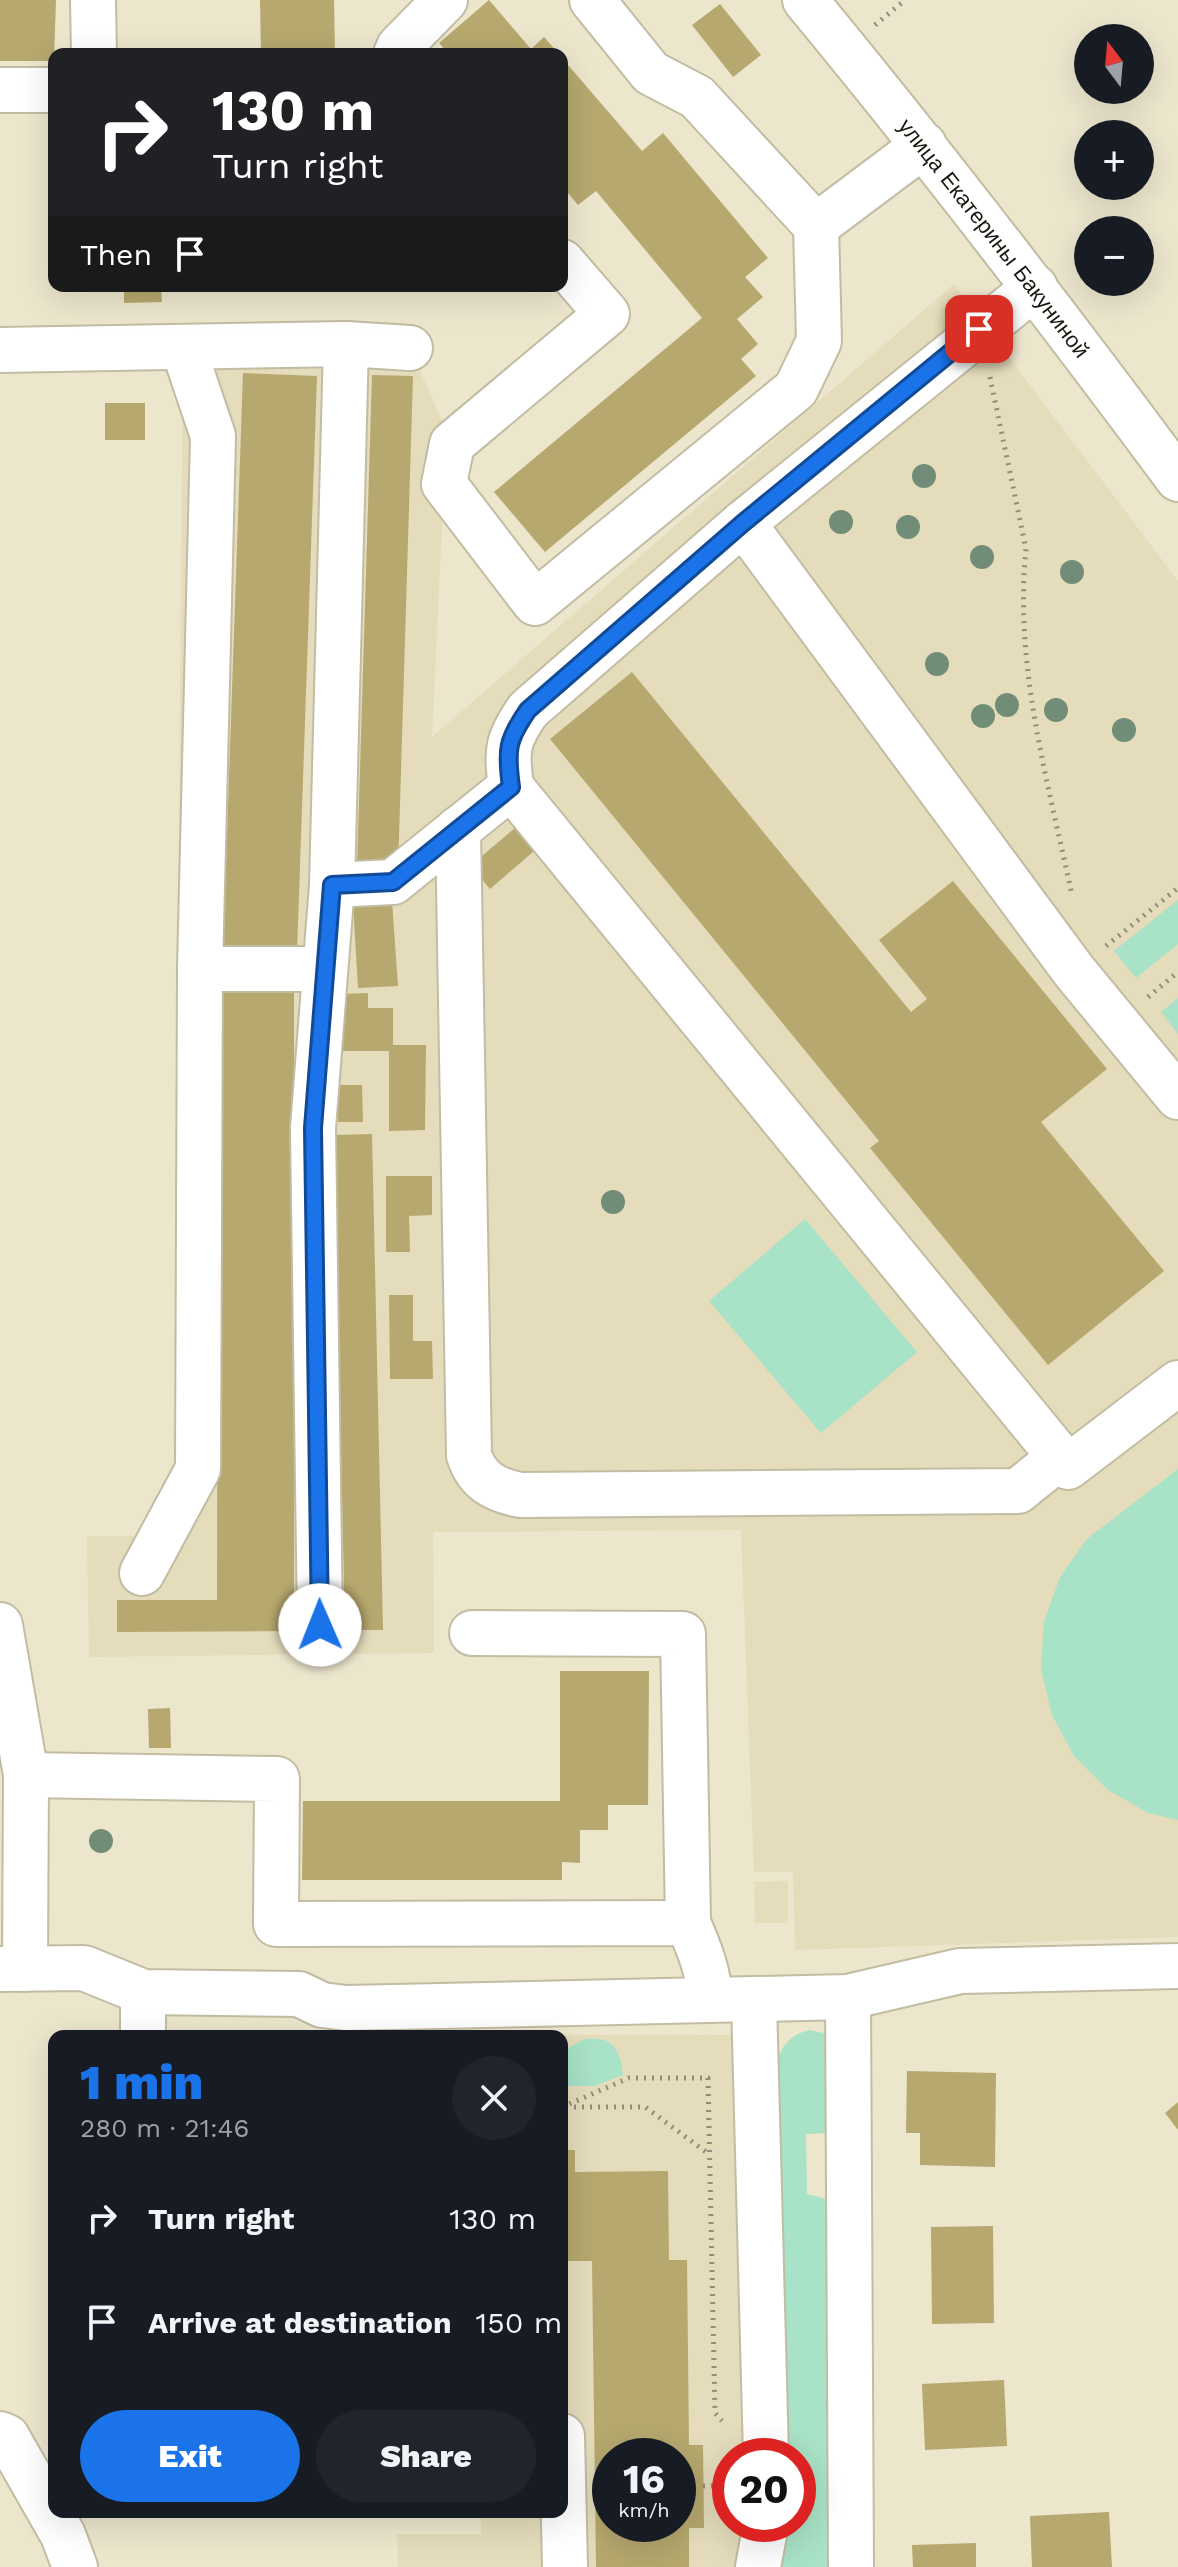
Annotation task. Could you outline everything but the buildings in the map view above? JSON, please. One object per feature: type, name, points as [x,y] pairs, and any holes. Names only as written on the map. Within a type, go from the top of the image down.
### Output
[{"type":"street","points":[[93,0],[94,48]]},
{"type":"street","points":[[399,48],[445,0]]},
{"type":"street","points":[[568,269],[607,314],[452,444],[444,484],[535,603],[796,389],[819,341],[816,226],[697,97],[651,73],[592,0]]},
{"type":"street","name":"улица Екатерины Бакуниной","points":[[805,0],[1035,287],[1178,479]]},
{"type":"street","points":[[0,90],[48,90]]},
{"type":"street","points":[[816,226],[924,145]]},
{"type":"street","points":[[1035,287],[979,329],[743,523],[528,710],[511,735],[507,763],[511,787],[1068,1467],[1178,1383]]},
{"type":"street","points":[[320,1625],[313,1128],[332,885],[346,344]]},
{"type":"street","points":[[0,350],[346,344],[410,348]]},
{"type":"street","points":[[142,1573],[198,1469],[200,969],[213,436],[183,347]]},
{"type":"street","points":[[743,523],[1074,971],[1178,1097]]},
{"type":"street","points":[[332,885],[393,882],[511,787]]},
{"type":"street","points":[[458,829],[469,1455],[474,1469],[487,1483],[520,1495],[1018,1491],[1060,1457]]},
{"type":"street","points":[[200,969],[325,969]]},
{"type":"street","points":[[0,1625],[26,1775],[13,1969],[84,1968],[143,1992],[299,1994],[323,2021],[346,2008],[848,1997],[960,1971],[1178,1966]]},
{"type":"street","points":[[472,1633],[683,1634],[688,1923],[700,1950],[710,2000]]},
{"type":"street","points":[[26,1775],[277,1779],[276,1924],[688,1923]]},
{"type":"street","points":[[143,1992],[143,2030]]},
{"type":"street","points":[[848,1997],[851,2567]]},
{"type":"street","points":[[754,2001],[766,2438]]},
{"type":"street","points":[[0,2434],[7,2437],[48,2509]]},
{"type":"street","points":[[53,2518],[75,2567]]},
{"type":"street","points":[[564,2518],[565,2567]]},
{"type":"street","points":[[758,2567],[763,2542]]},
{"type":"path","points":[[979,329],[1026,549],[1024,571],[1029,695],[1074,907]]},
{"type":"path","points":[[1074,971],[1178,888]]},
{"type":"path","points":[[568,2104],[629,2078],[708,2078],[715,2413],[724,2423]]},
{"type":"path","points":[[568,2107],[645,2107],[710,2154]]},
{"type":"path","points":[[703,2486],[712,2486]]},
{"type":"shaded area","points":[[954,284],[1178,581],[1178,1937],[795,1950],[793,1872],[754,1872],[741,1530],[433,1532],[434,1653],[89,1657],[87,1536],[173,1536],[183,347],[410,348],[452,444],[444,484],[432,737]]},
{"type":"shaded area","points":[[788,1881],[788,1923],[755,1923],[754,1882]]},
{"type":"shaded area","points":[[568,2035],[773,2035],[784,2438],[712,2438],[712,2542],[786,2542],[787,2567],[398,2567],[397,2534],[481,2534],[481,2518],[568,2518]]},
{"type":"green space","points":[[1178,900],[1178,944],[1136,978],[1114,951]]},
{"type":"green space","points":[[1178,998],[1178,1034],[1161,1012]]},
{"type":"green space","points":[[805,1219],[917,1352],[821,1433],[709,1301]]},
{"type":"green space","points":[[1178,1469],[1178,1820],[1148,1813],[1108,1790],[1074,1756],[1052,1715],[1041,1669],[1044,1622],[1060,1577],[1087,1539]]},
{"type":"green space","points":[[809,2030],[829,2034],[834,2133],[806,2134],[807,2194],[833,2201],[828,2567],[778,2567],[780,2542],[816,2542],[816,2438],[780,2438],[775,2067],[786,2043]]},
{"type":"green space","points":[[585,2039],[609,2042],[620,2058],[623,2075],[594,2086],[568,2086],[568,2049]]},
{"type":"route","points":[[320,1625],[313,1128],[332,885],[393,882],[511,787],[507,763],[511,735],[528,710],[743,523],[979,329]]}]
